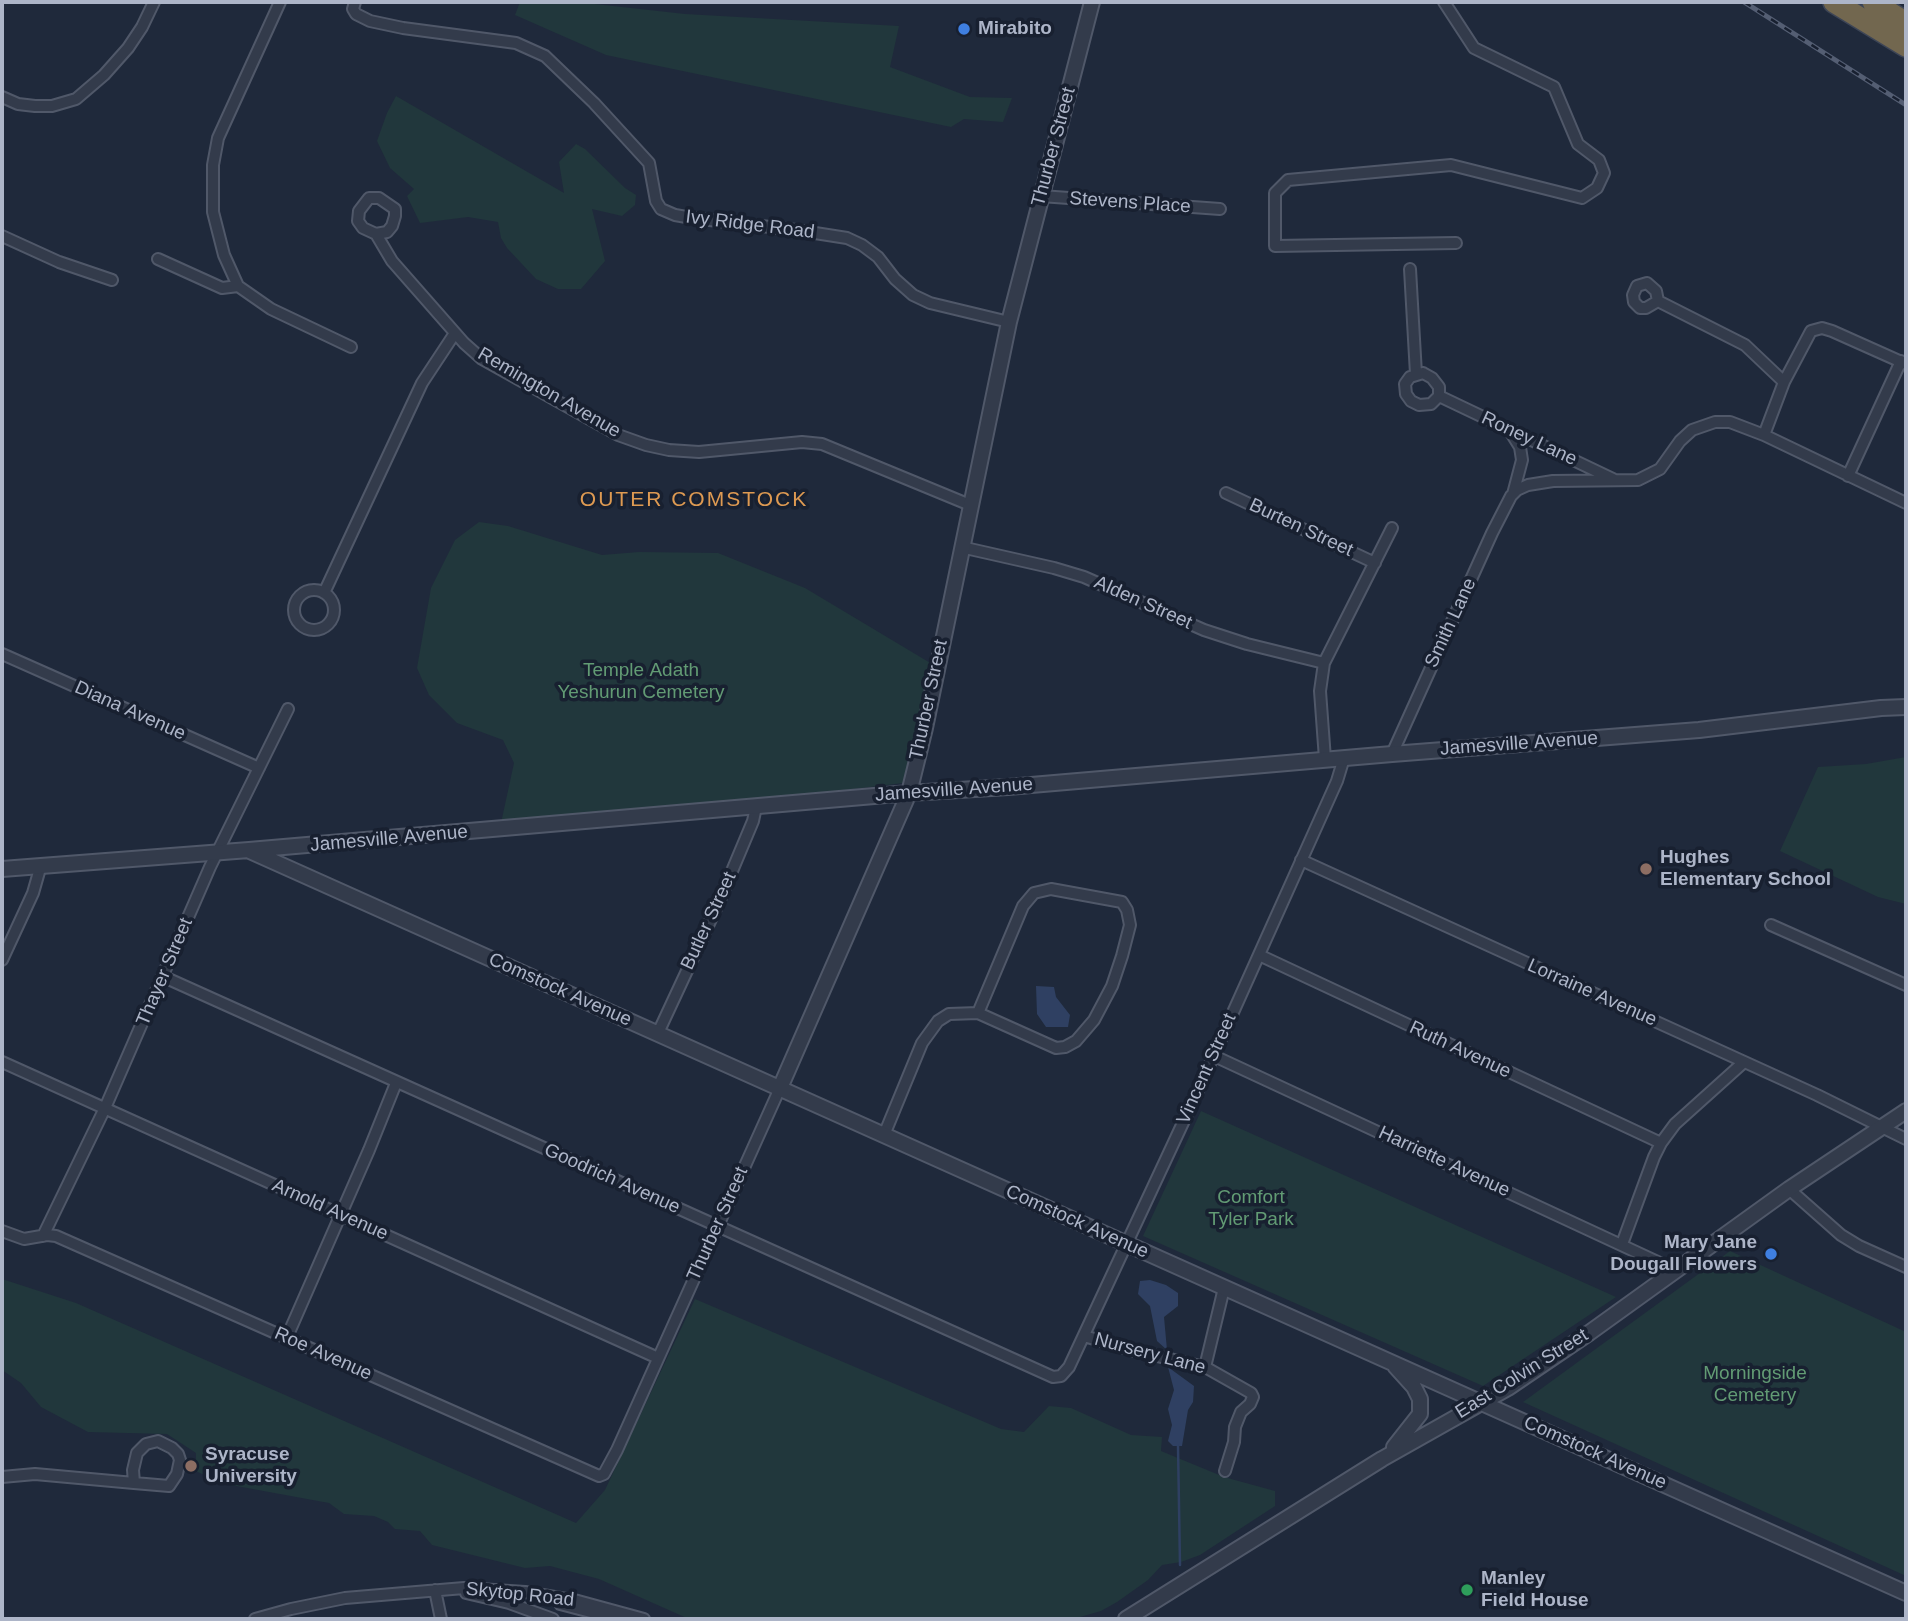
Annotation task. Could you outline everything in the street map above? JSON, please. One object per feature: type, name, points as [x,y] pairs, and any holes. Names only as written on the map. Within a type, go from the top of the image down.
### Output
[{"type":"highway","points":[[1834,2],[1906,46]]},
{"type":"highway","points":[[1873,2],[1906,23]]},
{"type":"street","points":[[2,97],[18,104],[35,106],[52,106],[76,99],[104,75],[128,48],[142,27],[153,2]]},
{"type":"street","points":[[280,2],[218,138],[213,165],[213,212],[224,255],[238,286],[271,309],[351,348]]},
{"type":"street","name":"Ivy Ridge Road","points":[[355,2],[353,9],[356,13],[370,21],[403,28],[507,41],[533,49],[545,56],[594,103],[649,163],[656,201],[661,209],[692,218],[847,238],[878,257],[895,279],[914,295],[930,303],[1009,322]]},
{"type":"street","name":"Thurber Street","points":[[602,1475],[617,1450],[780,1088],[909,793],[925,728],[1009,322],[1092,2]]},
{"type":"street","points":[[1444,2],[1474,48],[1554,87],[1578,144],[1599,160],[1604,173],[1597,188],[1582,198],[1451,165],[1288,180],[1275,192],[1275,246],[1456,243]]},
{"type":"street","name":"Stevens Place","points":[[1041,196],[1220,209]]},
{"type":"street","name":"Remington Avenue","points":[[376,234],[392,261],[455,334],[482,359],[598,425],[646,445],[669,450],[699,452],[802,442],[822,444],[970,505]]},
{"type":"street","points":[[2,236],[59,262],[112,280]]},
{"type":"street","points":[[158,259],[222,288],[238,286]]},
{"type":"street","name":"Roney Lane","points":[[1410,269],[1416,374]]},
{"type":"street","points":[[1658,301],[1745,345],[1784,382]]},
{"type":"street","points":[[1764,435],[1784,382],[1807,336],[1817,329],[1832,331],[1903,363],[1848,475]]},
{"type":"street","points":[[324,593],[422,383],[455,334]]},
{"type":"street","name":"Roney Lane","points":[[1423,373],[1432,378],[1439,387],[1439,397],[1431,404],[1419,405],[1411,401],[1406,394],[1405,384],[1410,377],[1423,373]]},
{"type":"street","name":"Roney Lane","points":[[1439,397],[1619,482]]},
{"type":"street","points":[[1513,494],[1528,485],[1553,481],[1639,480],[1655,474],[1692,430],[1715,422],[1730,422],[1764,435],[1906,503]]},
{"type":"street","name":"Smith Lane","points":[[1392,754],[1448,628],[1513,494],[1522,460],[1520,447],[1510,431]]},
{"type":"street","name":"Burten Street","points":[[1226,493],[1375,563]]},
{"type":"street","points":[[1325,760],[1320,691],[1324,663],[1392,528]]},
{"type":"street","name":"Alden Street","points":[[961,547],[1084,577],[1204,630],[1324,663]]},
{"type":"street","name":"Diana Avenue","points":[[2,654],[259,768]]},
{"type":"street","name":"Jamesville Avenue","points":[[2,869],[1699,730],[1881,708],[1906,708]]},
{"type":"street","name":"Thayer Street","points":[[43,1236],[105,1108],[218,852],[288,709]]},
{"type":"street","name":"Vincent Street","points":[[1061,1376],[1069,1367],[1084,1336],[1195,1097],[1337,781],[1344,758]]},
{"type":"street","name":"Butler Street","points":[[658,1034],[719,902],[753,821],[756,807]]},
{"type":"street","name":"Comstock Avenue","points":[[249,850],[1906,1593]]},
{"type":"street","name":"Lorraine Avenue","points":[[1301,860],[1906,1139]]},
{"type":"street","points":[[2,961],[33,893],[41,865]]},
{"type":"street","points":[[884,1135],[922,1044],[938,1021],[949,1014],[978,1013],[1056,1048],[1076,1041],[1094,1020],[1112,986],[1122,956],[1130,925],[1122,902],[1051,888],[1034,892],[1023,906],[978,1013]]},
{"type":"street","points":[[1771,925],[1906,985]]},
{"type":"street","name":"Ruth Avenue","points":[[1259,955],[1661,1143]]},
{"type":"street","name":"Goodrich Avenue","points":[[164,977],[1053,1377],[1061,1376]]},
{"type":"street","name":"Harriette Avenue","points":[[1212,1055],[1675,1270]]},
{"type":"street","name":"Arnold Avenue","points":[[2,1062],[658,1358]]},
{"type":"street","points":[[1622,1244],[1661,1143],[1675,1124],[1744,1062]]},
{"type":"street","points":[[287,1337],[396,1083]]},
{"type":"street","name":"East Colvin Street","points":[[1126,1619],[1382,1459],[1508,1388],[1789,1189],[1906,1111]]},
{"type":"street","points":[[1789,1189],[1841,1235],[1906,1267]]},
{"type":"street","name":"Roe Avenue","points":[[2,1231],[24,1239],[56,1236],[582,1471],[602,1475]]},
{"type":"street","points":[[1205,1367],[1224,1288]]},
{"type":"street","name":"Nursery Lane","points":[[1084,1336],[1205,1367],[1251,1393],[1253,1397],[1250,1404],[1241,1412],[1235,1427],[1234,1442],[1225,1471]]},
{"type":"street","points":[[1382,1459],[1400,1441],[1420,1414],[1420,1399],[1391,1362]]},
{"type":"street","points":[[2,1477],[35,1474],[134,1483],[169,1486],[177,1474],[180,1460],[178,1454],[158,1441],[146,1444],[137,1453],[133,1470],[134,1483]]},
{"type":"street","name":"Skytop Road","points":[[255,1619],[345,1598],[464,1588],[527,1593],[577,1604],[606,1614],[644,1619]]},
{"type":"street","points":[[435,1590],[441,1619]]},
{"type":"street","name":"Skytop Road","points":[[435,1590],[509,1603],[553,1619]]},
{"type":"street","points":[[570,1619],[577,1604]]},
{"type":"street","points":[[606,1614],[618,1619]]},
{"type":"green space","points":[[520,2],[577,2],[685,14],[899,26],[890,67],[970,97],[1012,98],[1003,122],[964,119],[951,127],[606,55],[515,15]]},
{"type":"green space","points":[[396,96],[564,193],[559,162],[576,144],[636,195],[635,205],[622,216],[592,209],[605,261],[581,289],[558,289],[536,279],[507,248],[501,238],[498,222],[468,217],[420,223],[407,196],[414,189],[390,168],[377,141]]},
{"type":"green space","name":"Temple Adath Yeshurun Cemetery","points":[[479,522],[508,526],[602,555],[639,552],[718,553],[805,588],[932,664],[915,756],[903,783],[748,802],[501,823],[514,763],[503,740],[457,723],[429,695],[417,668],[431,588],[455,540]]},
{"type":"green space","points":[[1906,757],[1906,904],[1878,897],[1780,851],[1818,767],[1866,764]]},
{"type":"green space","name":"Comfort Tyler Park","points":[[1201,1111],[1616,1297],[1483,1386],[1143,1236]]},
{"type":"green space","name":"Morningside Cemetery","points":[[1730,1251],[1906,1332],[1906,1576],[1523,1402]]},
{"type":"green space","points":[[2,1279],[76,1303],[576,1523],[605,1490],[695,1299],[1001,1429],[1024,1432],[1049,1406],[1071,1408],[1131,1435],[1162,1437],[1161,1451],[1224,1477],[1275,1491],[1275,1506],[1200,1555],[1162,1565],[1148,1580],[1101,1611],[1073,1619],[689,1619],[599,1579],[550,1566],[525,1568],[432,1545],[420,1531],[395,1529],[388,1522],[374,1516],[344,1514],[329,1503],[220,1483],[196,1471],[196,1453],[167,1434],[88,1432],[41,1407],[21,1383],[2,1370]]},
{"type":"water","points":[[1036,986],[1054,987],[1056,997],[1070,1015],[1068,1027],[1046,1027],[1037,1014]]},
{"type":"water","points":[[1150,1280],[1166,1285],[1178,1293],[1178,1306],[1164,1317],[1167,1350],[1157,1341],[1150,1306],[1138,1294],[1140,1281]]},
{"type":"water","points":[[1168,1367],[1194,1386],[1193,1402],[1188,1410],[1182,1446],[1173,1446],[1168,1441],[1172,1425],[1168,1409],[1174,1390]]},
{"type":"waterway","points":[[1178,1446],[1180,1565]]},
{"type":"railway","points":[[1744,2],[1906,105]]},
{"type":"place","name":"Mirabito","points":[[964,29]]},
{"type":"place","name":"Hughes Elementary School","points":[[1646,869]]},
{"type":"place","name":"Mary Jane Dougall Flowers","points":[[1771,1254]]},
{"type":"place","name":"Syracuse University","points":[[191,1466]]},
{"type":"place","name":"Manley Field House","points":[[1467,1590]]},
{"type":"district","name":"OUTER COMSTOCK","points":[[694,500]]}]
